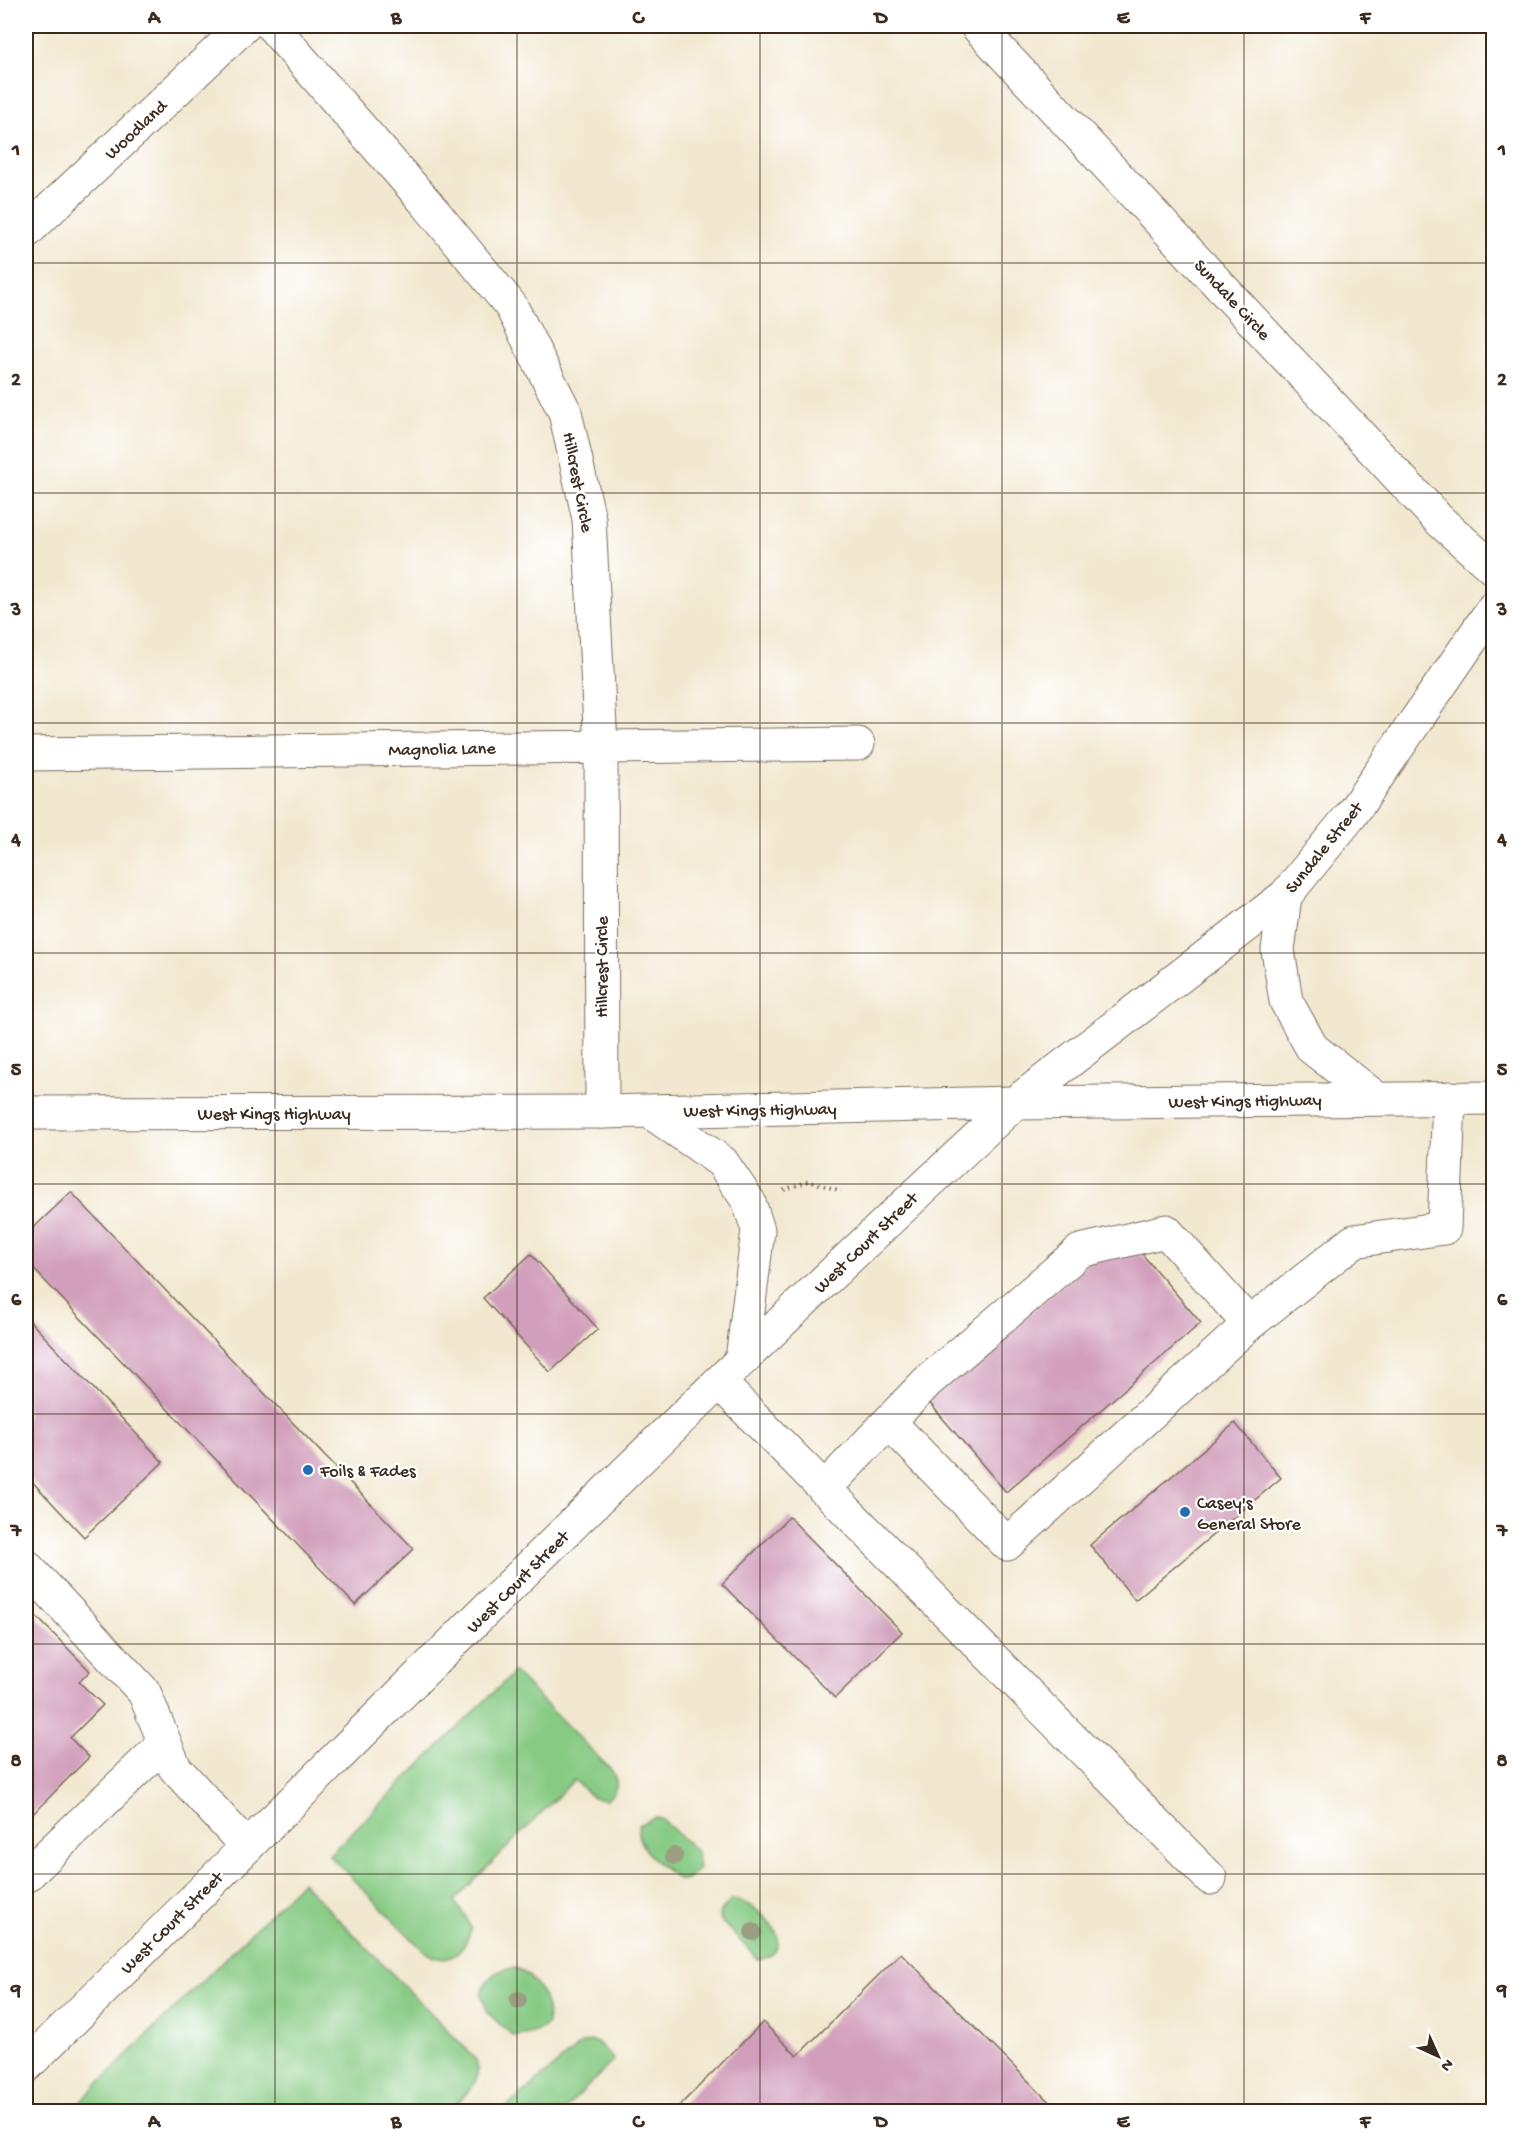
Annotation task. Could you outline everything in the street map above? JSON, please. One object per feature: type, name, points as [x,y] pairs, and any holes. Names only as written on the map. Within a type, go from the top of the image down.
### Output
[{"type":"street","name":"Woodland","points":[[26,232],[244,26]]},
{"type":"street","name":"Hillcrest Circle","points":[[272,26],[428,205],[511,306],[565,412],[589,519],[601,747],[602,1112]]},
{"type":"street","name":"Sundale Circle","points":[[977,26],[1439,520],[1494,568]]},
{"type":"street","name":"Sundale Street","points":[[1015,1103],[1285,896],[1351,815],[1494,607]]},
{"type":"street","name":"Magnolia Lane","points":[[26,754],[858,744]]},
{"type":"street","points":[[1285,896],[1278,950],[1286,1001],[1312,1048],[1376,1098]]},
{"type":"street","points":[[890,1423],[1007,1544],[1249,1324],[1354,1241],[1444,1228],[1449,1098]]},
{"type":"street","name":"West Kings Highway","points":[[26,1113],[602,1112],[1015,1103],[1494,1098]]},
{"type":"street","name":"West Court Street","points":[[26,2066],[731,1371],[1015,1103]]},
{"type":"street","points":[[649,1111],[722,1162],[749,1202],[758,1230],[731,1371],[824,1489],[1209,1878]]},
{"type":"street","points":[[824,1489],[927,1382],[1080,1251],[1166,1231],[1249,1324]]},
{"type":"street","points":[[26,1566],[144,1692],[175,1768],[247,1847]]},
{"type":"street","points":[[26,1875],[165,1743]]},
{"type":"path","points":[[775,1194],[809,1181],[841,1191]]},
{"type":"green space","points":[[514,1672],[612,1771],[616,1779],[616,1787],[606,1800],[593,1798],[574,1780],[454,1901],[466,1916],[471,1929],[468,1938],[458,1952],[446,1959],[438,1958],[421,1948],[329,1855]]},
{"type":"green space","points":[[655,1817],[663,1820],[697,1852],[699,1869],[686,1880],[679,1880],[658,1863],[640,1841],[639,1825]]},
{"type":"green space","points":[[302,1882],[475,2058],[477,2074],[475,2081],[460,2100],[448,2111],[71,2111]]},
{"type":"green space","points":[[732,1899],[753,1908],[772,1926],[777,1936],[778,1946],[772,1954],[759,1960],[722,1922],[719,1914]]},
{"type":"green space","points":[[516,1968],[531,1978],[541,1991],[547,2006],[548,2024],[532,2033],[513,2036],[488,2013],[481,1994],[490,1978],[498,1972]]},
{"type":"green space","points":[[590,2041],[598,2043],[614,2060],[563,2111],[502,2111],[581,2044]]},
{"type":"building","points":[[71,1192],[414,1549],[355,1605],[26,1261],[26,1235]]},
{"type":"building","points":[[1123,1232],[1201,1323],[1006,1492],[927,1400]]},
{"type":"building","points":[[531,1254],[598,1329],[550,1372],[483,1298]]},
{"type":"building","points":[[26,1317],[163,1462],[84,1537],[26,1475]]},
{"type":"building","name":"Casey's General Store","points":[[1235,1423],[1281,1478],[1135,1600],[1090,1545]]},
{"type":"building","points":[[789,1517],[902,1632],[835,1698],[722,1584]]},
{"type":"building","points":[[26,1606],[90,1671],[79,1682],[103,1705],[70,1738],[89,1757],[26,1821]]},
{"type":"building","points":[[901,1953],[1059,2112],[673,2112],[763,2022],[797,2056]]},
{"type":"place","name":"Foils & Fades","points":[[308,1470]]},
{"type":"place","name":"Casey's General Store","points":[[1185,1512]]}]
